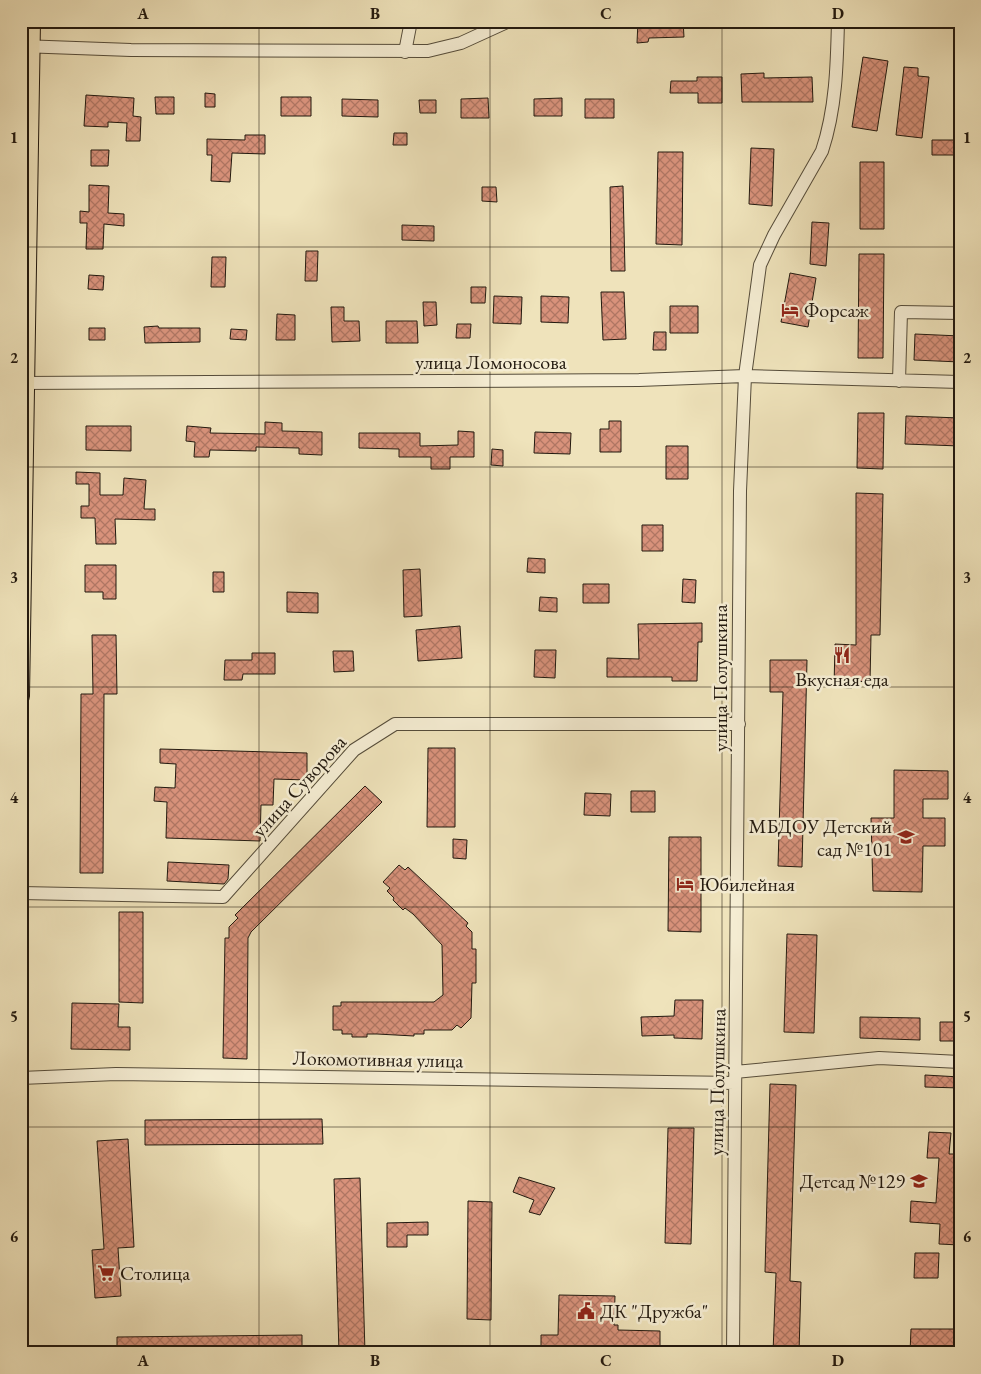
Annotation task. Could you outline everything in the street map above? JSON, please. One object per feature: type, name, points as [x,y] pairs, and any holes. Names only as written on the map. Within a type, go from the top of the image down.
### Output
[{"type":"main road","points":[[21,696],[26,46],[32,21]]},
{"type":"street","points":[[405,52],[412,21]]},
{"type":"street","points":[[26,46],[131,50],[428,51],[461,43],[509,21]]},
{"type":"street","name":"улица Полушкина","points":[[733,1353],[740,491],[745,376],[760,265],[774,235],[822,151],[826,140],[835,90],[838,21]]},
{"type":"street","points":[[899,380],[902,312],[960,313]]},
{"type":"street","name":"улица Ломоносова","points":[[24,383],[629,380],[745,376],[960,382]]},
{"type":"street","name":"улица Суворова","points":[[21,893],[223,897],[230,892],[354,750],[395,724],[739,724]]},
{"type":"street","name":"Локомотивная улица","points":[[21,1078],[116,1074],[735,1077],[879,1058],[960,1062]]},
{"type":"building","points":[[638,21],[683,21],[684,37],[649,38],[648,42],[637,43]]},
{"type":"building","points":[[863,57],[888,61],[877,131],[852,127]]},
{"type":"building","points":[[904,67],[918,68],[918,76],[929,77],[922,138],[896,135]]},
{"type":"building","points":[[764,73],[764,78],[812,77],[813,102],[742,102],[741,74]]},
{"type":"building","points":[[697,77],[722,77],[722,103],[698,103],[698,93],[670,93],[671,81],[697,81]]},
{"type":"building","points":[[205,93],[215,94],[215,107],[205,107]]},
{"type":"building","points":[[86,95],[134,98],[133,116],[141,117],[140,141],[126,141],[127,123],[108,122],[108,127],[84,126]]},
{"type":"building","points":[[155,97],[174,97],[174,114],[156,114]]},
{"type":"building","points":[[281,97],[311,97],[311,116],[281,116]]},
{"type":"building","points":[[488,98],[489,118],[461,118],[461,99]]},
{"type":"building","points":[[562,98],[562,116],[534,116],[534,99]]},
{"type":"building","points":[[342,99],[378,100],[378,117],[342,116]]},
{"type":"building","points":[[585,99],[614,99],[614,118],[585,118]]},
{"type":"building","points":[[419,100],[436,100],[436,113],[420,113]]},
{"type":"building","points":[[394,133],[407,133],[407,145],[393,145]]},
{"type":"building","points":[[245,135],[265,135],[265,154],[232,153],[230,182],[211,181],[212,155],[207,155],[207,139],[245,140]]},
{"type":"building","points":[[932,140],[954,140],[954,155],[932,155]]},
{"type":"building","points":[[751,148],[774,149],[772,206],[749,204]]},
{"type":"building","points":[[91,150],[109,150],[108,166],[91,166]]},
{"type":"building","points":[[658,152],[683,152],[682,245],[656,244]]},
{"type":"building","points":[[860,162],[884,162],[884,229],[860,229]]},
{"type":"building","points":[[89,185],[109,186],[108,213],[124,214],[124,226],[104,224],[103,249],[86,249],[87,223],[80,223],[80,211],[89,212]]},
{"type":"building","points":[[623,186],[625,271],[611,271],[610,187]]},
{"type":"building","points":[[482,187],[496,187],[497,202],[482,201]]},
{"type":"building","points":[[812,222],[829,223],[826,266],[810,264]]},
{"type":"building","points":[[402,225],[434,226],[434,241],[402,240]]},
{"type":"building","points":[[306,251],[318,251],[317,281],[305,281]]},
{"type":"building","points":[[859,254],[884,254],[883,358],[858,358]]},
{"type":"building","points":[[212,257],[226,257],[225,287],[211,287]]},
{"type":"building","points":[[790,273],[816,278],[808,327],[781,322]]},
{"type":"building","points":[[89,275],[104,276],[103,290],[88,289]]},
{"type":"building","points":[[471,287],[486,287],[485,303],[471,303]]},
{"type":"building","points":[[601,292],[624,292],[626,339],[603,340]]},
{"type":"building","points":[[494,296],[522,297],[521,324],[493,323]]},
{"type":"building","points":[[541,296],[569,297],[568,323],[541,322]]},
{"type":"building","points":[[423,302],[436,302],[437,325],[424,326]]},
{"type":"building","points":[[670,306],[698,306],[698,333],[670,333]]},
{"type":"building","points":[[331,307],[344,307],[344,321],[359,321],[360,341],[332,342]]},
{"type":"building","points":[[277,314],[295,315],[295,340],[276,340]]},
{"type":"building","points":[[386,321],[417,321],[418,343],[386,343]]},
{"type":"building","points":[[457,324],[471,324],[470,338],[456,338]]},
{"type":"building","points":[[158,326],[159,328],[200,328],[200,342],[145,343],[144,327]]},
{"type":"building","points":[[89,328],[105,328],[105,340],[89,340]]},
{"type":"building","points":[[231,329],[247,330],[246,340],[230,339]]},
{"type":"building","points":[[654,332],[666,332],[666,350],[653,350]]},
{"type":"building","points":[[915,334],[960,336],[960,362],[914,360]]},
{"type":"building","points":[[858,413],[884,413],[883,469],[857,468]]},
{"type":"building","points":[[906,416],[960,418],[960,446],[905,444]]},
{"type":"building","points":[[609,421],[621,421],[621,452],[600,452],[600,429],[609,429]]},
{"type":"building","points":[[265,422],[282,423],[282,431],[322,432],[322,455],[299,454],[299,448],[256,447],[256,451],[210,450],[209,457],[194,457],[195,442],[186,441],[187,426],[211,428],[210,433],[265,434]]},
{"type":"building","points":[[86,426],[131,426],[131,451],[86,450]]},
{"type":"building","points":[[458,431],[474,432],[474,457],[450,457],[450,469],[431,469],[431,457],[399,457],[399,449],[359,448],[359,433],[420,433],[420,446],[458,445]]},
{"type":"building","points":[[535,432],[571,433],[570,454],[534,453]]},
{"type":"building","points":[[666,446],[688,446],[688,479],[666,479]]},
{"type":"building","points":[[492,449],[503,450],[503,466],[491,465]]},
{"type":"building","points":[[76,472],[100,473],[100,495],[123,495],[124,478],[146,480],[144,509],[155,509],[155,520],[115,519],[116,544],[96,544],[95,518],[81,518],[81,506],[89,506],[89,484],[76,484]]},
{"type":"building","points":[[856,493],[883,494],[880,635],[871,635],[870,682],[852,681],[852,688],[834,687],[835,644],[856,645]]},
{"type":"building","points":[[642,525],[663,525],[663,551],[642,551]]},
{"type":"building","points":[[528,558],[545,559],[545,573],[527,572]]},
{"type":"building","points":[[85,565],[116,565],[116,599],[103,599],[103,592],[85,592]]},
{"type":"building","points":[[420,569],[422,616],[404,617],[403,570]]},
{"type":"building","points":[[213,572],[224,572],[224,592],[213,592]]},
{"type":"building","points":[[683,579],[696,580],[695,603],[682,602]]},
{"type":"building","points":[[583,584],[609,584],[609,603],[583,603]]},
{"type":"building","points":[[287,592],[318,593],[318,613],[287,612]]},
{"type":"building","points":[[540,597],[557,598],[557,612],[539,611]]},
{"type":"building","points":[[702,623],[702,642],[698,642],[697,681],[672,681],[672,677],[607,677],[607,658],[639,659],[638,624]]},
{"type":"building","points":[[460,626],[462,658],[418,661],[416,630]]},
{"type":"building","points":[[92,635],[116,635],[117,694],[104,694],[103,873],[80,873],[81,694],[93,694]]},
{"type":"building","points":[[535,650],[556,650],[555,678],[534,677]]},
{"type":"building","points":[[333,651],[353,651],[354,671],[334,672]]},
{"type":"building","points":[[252,653],[275,653],[275,674],[243,674],[242,680],[224,680],[225,660],[252,660]]},
{"type":"building","points":[[770,660],[807,660],[802,867],[778,866],[783,692],[770,692]]},
{"type":"building","points":[[428,748],[455,748],[455,827],[427,827]]},
{"type":"building","points":[[160,749],[307,753],[307,780],[274,779],[273,805],[261,805],[260,841],[166,838],[167,802],[154,801],[155,787],[175,788],[176,764],[160,763]]},
{"type":"building","points":[[894,770],[948,771],[948,799],[923,799],[923,818],[945,818],[945,846],[923,846],[922,892],[873,891],[871,818],[894,818]]},
{"type":"building","points":[[365,786],[382,802],[251,932],[248,938],[247,1059],[223,1058],[225,938],[229,938],[229,927],[238,918],[235,915]]},
{"type":"building","points":[[631,791],[655,791],[655,812],[631,812]]},
{"type":"building","points":[[585,793],[611,794],[610,816],[584,815]]},
{"type":"building","name":"Юбилейная","points":[[669,837],[701,837],[701,932],[668,931]]},
{"type":"building","points":[[453,839],[467,840],[466,859],[453,858]]},
{"type":"building","points":[[168,862],[229,865],[228,879],[224,884],[167,881]]},
{"type":"building","points":[[399,865],[405,870],[408,867],[468,923],[466,926],[472,932],[472,949],[476,949],[476,983],[472,983],[471,1018],[461,1028],[457,1025],[452,1030],[424,1030],[424,1034],[414,1034],[414,1036],[367,1034],[367,1037],[352,1037],[352,1034],[342,1034],[342,1030],[333,1030],[333,1006],[341,1006],[341,1002],[434,1002],[443,995],[442,945],[413,914],[405,908],[403,910],[393,900],[394,898],[387,891],[390,888],[383,882]]},
{"type":"building","points":[[119,912],[143,912],[143,1003],[119,1002]]},
{"type":"building","points":[[787,934],[817,935],[814,1033],[784,1032]]},
{"type":"building","points":[[675,1000],[703,1000],[702,1039],[674,1038],[674,1035],[642,1036],[641,1017],[674,1016]]},
{"type":"building","points":[[72,1003],[119,1004],[118,1027],[130,1027],[130,1050],[71,1049]]},
{"type":"building","points":[[860,1017],[920,1018],[920,1040],[860,1038]]},
{"type":"building","points":[[940,1022],[960,1022],[960,1041],[940,1041]]},
{"type":"building","points":[[925,1075],[960,1077],[960,1088],[925,1087]]},
{"type":"building","points":[[770,1084],[796,1085],[790,1281],[801,1282],[799,1353],[773,1353],[776,1273],[765,1272]]},
{"type":"building","points":[[322,1119],[323,1144],[145,1145],[145,1120]]},
{"type":"building","points":[[668,1128],[694,1128],[691,1244],[665,1243]]},
{"type":"building","points":[[929,1132],[951,1133],[949,1154],[960,1154],[956,1216],[960,1216],[960,1245],[939,1244],[940,1224],[910,1222],[911,1201],[936,1203],[939,1158],[927,1158]]},
{"type":"building","points":[[128,1139],[134,1247],[118,1248],[121,1296],[95,1298],[92,1250],[104,1249],[97,1141]]},
{"type":"building","points":[[519,1177],[555,1188],[540,1215],[529,1212],[534,1200],[513,1192]]},
{"type":"building","points":[[360,1178],[365,1353],[339,1353],[334,1179]]},
{"type":"building","points":[[468,1201],[492,1202],[491,1320],[467,1319]]},
{"type":"building","points":[[428,1222],[428,1235],[407,1235],[407,1247],[387,1247],[387,1223]]},
{"type":"building","points":[[915,1253],[939,1253],[938,1278],[914,1278]]},
{"type":"building","name":"ДК \"Дружба\"","points":[[559,1295],[615,1296],[614,1325],[618,1325],[618,1330],[660,1331],[660,1353],[541,1353],[541,1335],[558,1335]]},
{"type":"building","points":[[911,1329],[960,1329],[960,1353],[910,1353]]},
{"type":"building","points":[[302,1335],[302,1353],[117,1353],[117,1337]]},
{"type":"place","name":"Форсаж","points":[[790,310]]},
{"type":"place","name":"Вкусная еда","points":[[842,655]]},
{"type":"place","name":"МБДОУ Детский сад №101","points":[[906,837]]},
{"type":"place","name":"Юбилейная","points":[[685,884]]},
{"type":"place","name":"Детсад №129","points":[[919,1181]]},
{"type":"place","name":"Столица","points":[[106,1273]]},
{"type":"place","name":"ДК \"Дружба\"","points":[[586,1311]]}]
